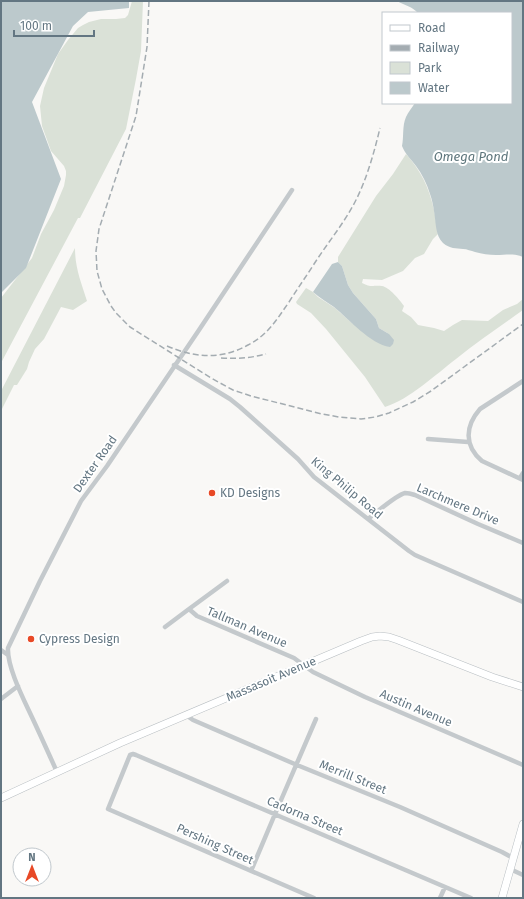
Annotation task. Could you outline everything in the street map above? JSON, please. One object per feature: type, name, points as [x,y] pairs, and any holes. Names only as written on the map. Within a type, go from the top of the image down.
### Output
[{"type":"main road","name":"Massasoit Avenue","points":[[1,798],[120,743],[375,636],[383,636],[398,640],[523,688]]},
{"type":"main road","name":"Massasoit Avenue","points":[[1,793],[25,786]]},
{"type":"main road","points":[[502,898],[523,824]]},
{"type":"street","name":"Dexter Road","points":[[8,655],[8,648],[40,581],[82,501],[292,190]]},
{"type":"street","name":"King Philip Road","points":[[174,365],[230,399],[298,459],[313,476],[409,551],[415,555],[523,602]]},
{"type":"street","points":[[523,381],[480,409],[474,415],[471,422],[468,442],[477,457],[482,461],[522,479],[523,473]]},
{"type":"street","points":[[428,439],[468,442]]},
{"type":"street","name":"Larchmere Drive","points":[[368,519],[397,497],[405,493],[415,495],[523,543]]},
{"type":"street","points":[[190,609],[227,581]]},
{"type":"street","name":"Tallman Avenue","points":[[165,627],[190,609],[197,616],[294,658],[303,665]]},
{"type":"street","points":[[1,650],[8,655],[8,659],[18,686],[57,772]]},
{"type":"street","name":"Austin Avenue","points":[[303,665],[313,672],[365,697],[523,765]]},
{"type":"street","points":[[1,699],[18,686]]},
{"type":"street","name":"Merrill Street","points":[[186,715],[193,720],[296,765],[400,807],[513,858]]},
{"type":"street","points":[[251,871],[316,719]]},
{"type":"street","name":"Cadorna Street","points":[[108,809],[130,755],[133,754],[471,898]]},
{"type":"street","name":"Pershing Street","points":[[108,809],[314,898]]},
{"type":"street","points":[[510,869],[523,875]]},
{"type":"street","points":[[440,898],[445,887]]},
{"type":"green space","points":[[132,1],[143,1],[141,51],[126,129],[80,218],[78,218],[1,363],[1,298],[32,258],[41,234],[54,210],[64,186],[66,175],[64,166],[51,151],[42,126],[40,106],[44,88],[58,54],[78,28],[89,22],[101,19],[125,18],[128,15]]},
{"type":"green space","points":[[406,154],[420,173],[430,194],[438,234],[433,239],[424,254],[415,258],[403,271],[382,280],[363,279],[362,283],[370,286],[385,287],[402,303],[404,306],[402,311],[411,317],[418,325],[444,331],[462,320],[488,321],[503,310],[517,304],[523,299],[523,310],[472,346],[413,393],[385,407],[365,377],[326,329],[311,313],[296,302],[306,288],[335,308],[353,324],[389,334],[379,328],[376,319],[353,293],[348,285],[342,266],[338,262],[338,257],[376,196]]},
{"type":"green space","points":[[75,248],[77,269],[87,301],[73,310],[61,307],[44,339],[35,349],[27,369],[17,385],[14,385],[1,411],[1,391]]},
{"type":"water","points":[[1,1],[129,1],[129,8],[88,12],[73,26],[32,102],[61,179],[26,268],[1,293]]},
{"type":"water","name":"Omega Pond","points":[[397,1],[523,1],[523,257],[513,255],[483,254],[466,249],[451,247],[443,243],[438,236],[432,202],[424,179],[402,146],[405,120],[414,104],[512,104],[512,12],[417,12]]},
{"type":"water","points":[[338,262],[342,266],[348,285],[353,293],[376,319],[379,328],[389,334],[394,340],[390,347],[382,345],[367,336],[334,307],[313,292],[332,264]]},
{"type":"railway","points":[[149,1],[147,47],[136,116],[99,229],[96,251],[97,271],[102,289],[116,313],[130,327],[211,378],[233,390],[322,414],[361,419],[389,413],[413,402],[431,391],[523,324]]},
{"type":"railway","points":[[167,346],[198,355],[218,355],[238,350],[255,341],[267,331],[289,302],[352,208],[367,174],[380,128]]},
{"type":"railway","points":[[221,358],[244,358],[266,354]]},
{"type":"place","name":"KD Designs","points":[[212,493]]},
{"type":"place","name":"Cypress Design","points":[[31,639]]}]
